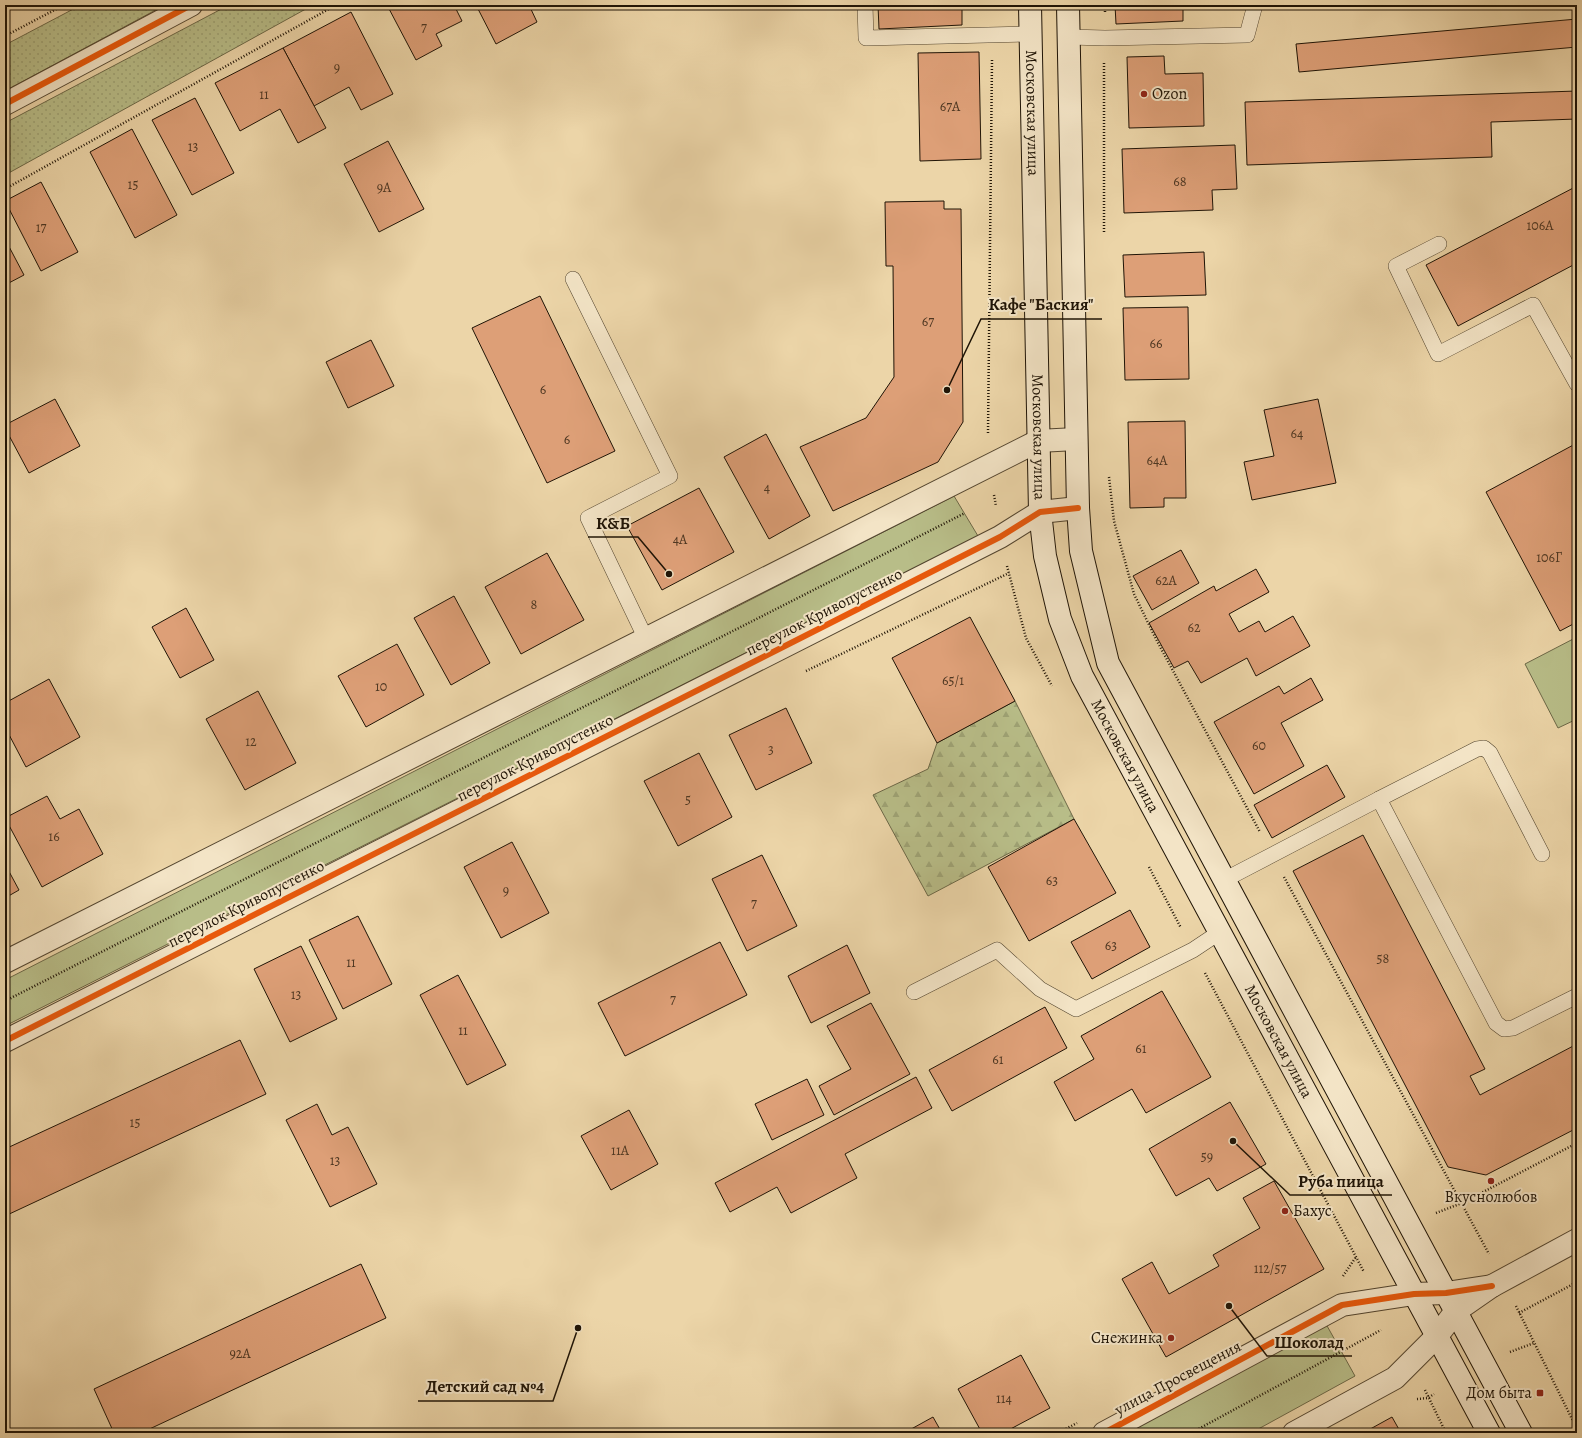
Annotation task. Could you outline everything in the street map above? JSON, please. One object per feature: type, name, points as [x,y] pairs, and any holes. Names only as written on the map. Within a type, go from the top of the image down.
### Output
[{"type":"street","points":[[5,104],[191,5]]},
{"type":"street","name":"Московская улица","points":[[1030,5],[1040,512],[1045,556],[1060,619],[1082,676],[1489,1433]]},
{"type":"street","name":"Московская улица","points":[[1068,5],[1078,508],[1081,551],[1108,663],[1521,1433]]},
{"type":"street","points":[[5,962],[1038,441],[1076,439]]},
{"type":"street","name":"переулок Кривопустенко","points":[[5,1041],[1000,537],[1040,512],[1078,508]]},
{"type":"street","name":"улица Просвещения","points":[[1294,1433],[1395,1378],[1437,1336],[1456,1311],[1498,1283],[1577,1240]]},
{"type":"street","name":"улица Просвещения","points":[[1104,1433],[1342,1305],[1379,1298],[1414,1294],[1446,1293],[1498,1283]]},
{"type":"lane","points":[[865,5],[866,38],[1030,34]]},
{"type":"lane","points":[[1069,37],[1104,38],[1247,34],[1255,5]]},
{"type":"lane","points":[[1439,244],[1396,266],[1438,354],[1533,305],[1577,384]]},
{"type":"lane","points":[[573,279],[670,476],[588,518],[646,639]]},
{"type":"lane","points":[[1224,880],[1477,749],[1484,748],[1490,753],[1542,854]]},
{"type":"lane","points":[[1379,800],[1496,1023],[1504,1029],[1513,1028],[1577,996]]},
{"type":"lane","points":[[914,992],[997,950],[1040,989],[1076,1009],[1193,950],[1220,932]]},
{"type":"path","points":[[5,36],[64,5]]},
{"type":"path","points":[[5,188],[336,5]]},
{"type":"path","points":[[1104,236],[1105,5]]},
{"type":"path","points":[[992,35],[988,441],[1000,537],[1026,638],[1054,689]]},
{"type":"path","points":[[1108,474],[1114,521],[1134,594],[1157,641],[1498,1283],[1520,1312],[1577,1429]]},
{"type":"path","points":[[987,502],[994,498]]},
{"type":"path","points":[[5,1001],[966,512]]},
{"type":"path","points":[[1148,865],[1392,1324],[1191,1433]]},
{"type":"path","points":[[1520,1312],[1577,1282]]},
{"type":"path","points":[[1411,1363],[1446,1433]]},
{"type":"green space","points":[[81,5],[165,5],[5,91],[5,45]]},
{"type":"green space","points":[[229,5],[313,5],[5,175],[5,123]]},
{"type":"green space","points":[[954,496],[978,536],[5,1026],[5,980]]},
{"type":"green space","points":[[1577,637],[1577,686],[1574,688],[1577,694],[1577,719],[1558,728],[1525,664]]},
{"type":"green space","points":[[1015,701],[1074,819],[928,896],[873,795],[928,769],[937,743]]},
{"type":"green space","points":[[1326,1324],[1355,1376],[1251,1433],[1123,1433]]},
{"type":"building","points":[[5,5],[15,5],[16,7],[5,12]]},
{"type":"building","points":[[387,5],[454,5],[462,21],[436,34],[442,46],[416,60]]},
{"type":"building","points":[[476,5],[529,5],[537,22],[496,44]]},
{"type":"building","points":[[878,5],[962,5],[962,25],[879,29]]},
{"type":"building","points":[[1115,5],[1183,5],[1183,21],[1116,24]]},
{"type":"building","points":[[351,12],[393,94],[361,110],[349,87],[314,106],[283,48]]},
{"type":"building","points":[[1577,19],[1577,47],[1299,72],[1296,44]]},
{"type":"building","points":[[283,48],[326,128],[298,143],[280,109],[240,131],[215,83]]},
{"type":"building","points":[[979,52],[981,159],[920,161],[918,53]]},
{"type":"building","points":[[1164,56],[1165,74],[1203,73],[1204,126],[1129,128],[1127,57]]},
{"type":"building","points":[[1577,91],[1577,119],[1491,122],[1492,157],[1247,165],[1245,102]]},
{"type":"building","points":[[195,98],[234,173],[192,195],[152,120]]},
{"type":"building","points":[[132,129],[177,215],[135,238],[90,152]]},
{"type":"building","points":[[388,141],[424,209],[379,232],[344,164]]},
{"type":"building","points":[[1235,145],[1237,189],[1212,190],[1213,210],[1124,213],[1122,149]]},
{"type":"building","points":[[41,182],[78,252],[41,271],[5,201]]},
{"type":"building","points":[[1577,186],[1577,263],[1458,326],[1426,265]]},
{"type":"building","points":[[944,201],[944,209],[961,209],[963,422],[938,462],[833,511],[800,447],[866,418],[894,377],[893,266],[886,266],[885,202]]},
{"type":"building","points":[[5,239],[24,275],[5,285]]},
{"type":"building","points":[[1204,252],[1206,295],[1125,297],[1123,255]]},
{"type":"building","points":[[540,296],[615,451],[547,483],[472,328]]},
{"type":"building","points":[[1188,307],[1189,379],[1125,380],[1123,308]]},
{"type":"building","points":[[371,340],[394,386],[348,408],[326,362]]},
{"type":"building","points":[[55,399],[80,446],[29,473],[5,428],[5,425]]},
{"type":"building","points":[[1318,399],[1336,483],[1252,500],[1244,462],[1274,456],[1264,410]]},
{"type":"building","points":[[1185,421],[1186,498],[1164,498],[1164,507],[1130,508],[1128,422]]},
{"type":"building","points":[[766,434],[810,516],[769,539],[724,457]]},
{"type":"building","points":[[1577,443],[1577,622],[1560,631],[1486,492]]},
{"type":"building","points":[[699,488],[734,552],[662,590],[627,526]]},
{"type":"building","points":[[1181,550],[1199,583],[1152,610],[1133,576]]},
{"type":"building","points":[[547,553],[584,620],[521,654],[485,587]]},
{"type":"building","points":[[1256,569],[1269,592],[1229,614],[1239,632],[1259,621],[1265,632],[1293,616],[1310,646],[1256,676],[1247,658],[1201,683],[1188,661],[1174,668],[1149,623],[1214,586],[1216,591]]},
{"type":"building","points":[[454,596],[490,663],[451,685],[414,618]]},
{"type":"building","points":[[186,608],[214,660],[180,678],[152,627]]},
{"type":"building","points":[[970,617],[1015,701],[937,743],[892,658]]},
{"type":"building","points":[[397,644],[424,695],[366,727],[338,676]]},
{"type":"building","points":[[1311,678],[1323,700],[1281,723],[1304,766],[1254,794],[1214,722],[1279,686],[1284,694]]},
{"type":"building","points":[[49,679],[80,737],[26,767],[5,727],[5,703]]},
{"type":"building","points":[[258,691],[296,763],[245,790],[206,719]]},
{"type":"building","points":[[786,708],[812,763],[756,790],[729,735]]},
{"type":"building","points":[[699,753],[732,817],[678,846],[644,781]]},
{"type":"building","points":[[1327,765],[1345,797],[1272,838],[1254,805]]},
{"type":"building","points":[[47,796],[60,819],[79,809],[103,854],[42,887],[5,818]]},
{"type":"building","points":[[1074,819],[1116,893],[1029,941],[988,867]]},
{"type":"building","points":[[1363,835],[1485,1069],[1470,1076],[1480,1095],[1577,1044],[1577,1128],[1486,1175],[1448,1167],[1293,871]]},
{"type":"building","points":[[512,842],[549,913],[501,938],[464,867]]},
{"type":"building","points":[[762,855],[797,926],[747,951],[712,879]]},
{"type":"building","points":[[5,864],[19,890],[5,898]]},
{"type":"building","points":[[1130,910],[1150,947],[1092,979],[1071,942]]},
{"type":"building","points":[[358,916],[392,984],[343,1009],[309,940]]},
{"type":"building","points":[[720,942],[747,995],[625,1056],[598,1003]]},
{"type":"building","points":[[847,945],[870,993],[811,1023],[788,976]]},
{"type":"building","points":[[301,946],[337,1019],[290,1042],[254,969]]},
{"type":"building","points":[[458,975],[506,1065],[467,1085],[420,995]]},
{"type":"building","points":[[1162,991],[1211,1077],[1146,1113],[1132,1089],[1075,1121],[1054,1082],[1094,1059],[1081,1036]]},
{"type":"building","points":[[871,1003],[910,1074],[834,1115],[819,1086],[851,1069],[827,1026]]},
{"type":"building","points":[[1045,1007],[1067,1048],[952,1111],[929,1070]]},
{"type":"building","points":[[240,1040],[266,1094],[5,1216],[5,1149]]},
{"type":"building","points":[[916,1077],[932,1108],[845,1154],[857,1178],[791,1213],[777,1187],[730,1212],[715,1183]]},
{"type":"building","points":[[807,1079],[824,1115],[772,1140],[755,1104]]},
{"type":"building","points":[[1230,1102],[1266,1164],[1217,1191],[1209,1178],[1176,1196],[1149,1149]]},
{"type":"building","points":[[317,1104],[332,1135],[348,1127],[377,1184],[330,1207],[286,1120]]},
{"type":"building","points":[[629,1110],[658,1164],[611,1190],[581,1136]]},
{"type":"building","points":[[1274,1181],[1324,1269],[1166,1357],[1122,1279],[1152,1262],[1169,1294],[1219,1266],[1213,1255],[1260,1228],[1243,1198]]},
{"type":"building","points":[[361,1264],[386,1318],[141,1433],[114,1433],[94,1389]]},
{"type":"building","points":[[1021,1355],[1050,1408],[1003,1433],[982,1433],[958,1389]]},
{"type":"building","points":[[933,1417],[942,1433],[904,1433]]},
{"type":"building","points":[[1392,1417],[1401,1433],[1363,1433]]},
{"type":"cycle path","points":[[5,104],[191,5]]},
{"type":"cycle path","points":[[5,1041],[1000,537],[1040,512],[1078,508]]},
{"type":"cycle path","points":[[1104,1433],[1342,1305],[1414,1294],[1446,1293],[1492,1286]]},
{"type":"place","name":"Ozon","points":[[1144,94]]},
{"type":"place","name":"Кафе \"Баския\"","points":[[947,390]]},
{"type":"place","name":"К&Б","points":[[669,574]]},
{"type":"place","name":"Руба пиица","points":[[1233,1141]]},
{"type":"place","name":"Вкуснолюбов","points":[[1491,1181]]},
{"type":"place","name":"Бахус","points":[[1285,1211]]},
{"type":"place","name":"Шоколад","points":[[1229,1306]]},
{"type":"place","name":"Детский сад №4","points":[[578,1328]]},
{"type":"place","name":"Снежинка","points":[[1171,1338]]},
{"type":"place","name":"Дом быта","points":[[1540,1393]]}]
